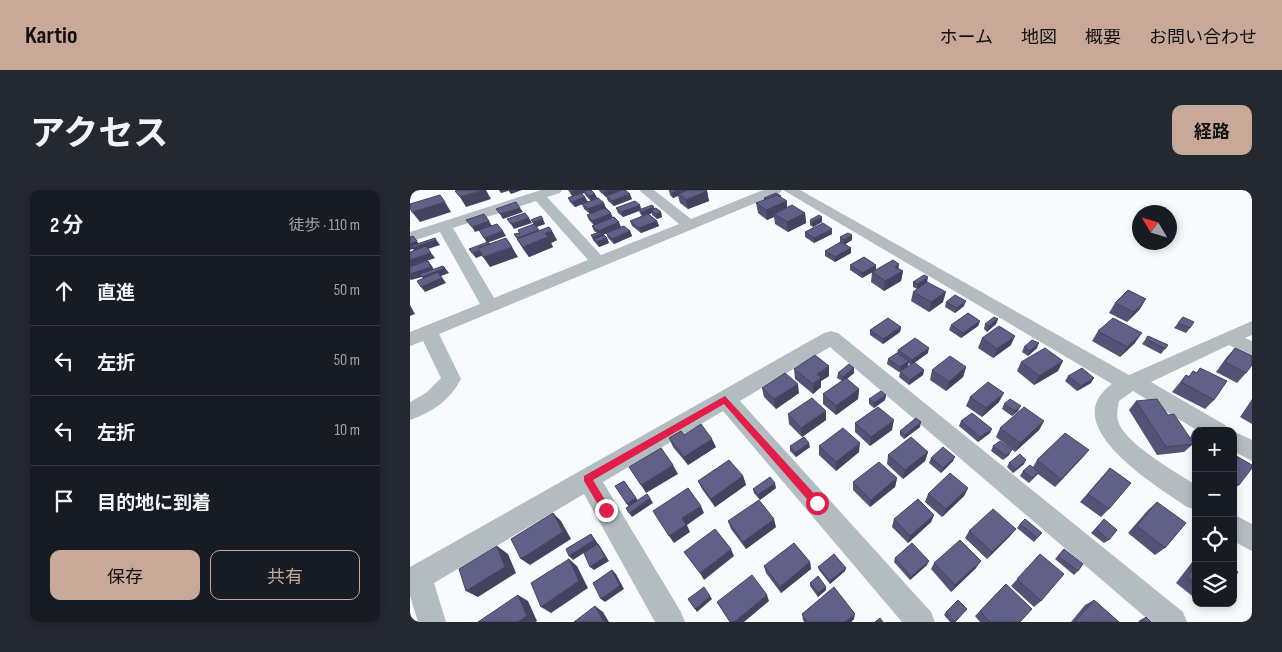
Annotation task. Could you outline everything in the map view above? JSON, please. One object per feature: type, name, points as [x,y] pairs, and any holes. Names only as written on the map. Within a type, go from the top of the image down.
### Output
[{"type":"street","points":[[410,237],[555,190]]},
{"type":"street","points":[[646,190],[689,225]]},
{"type":"street","points":[[410,411],[424,405],[444,390],[451,379],[419,335],[775,190]]},
{"type":"street","points":[[790,190],[1210,427]]},
{"type":"street","points":[[538,196],[598,262]]},
{"type":"street","points":[[444,226],[490,306]]},
{"type":"street","points":[[1192,496],[1125,449],[1108,427],[1106,413],[1110,397],[1131,383],[1252,327]]},
{"type":"street","points":[[432,622],[414,579],[831,338],[1173,622]]},
{"type":"street","points":[[1230,338],[1252,349]]},
{"type":"street","points":[[725,399],[922,622]]},
{"type":"street","points":[[1237,442],[1252,451]]},
{"type":"street","points":[[588,478],[671,622]]},
{"type":"street","points":[[1237,529],[1252,539]]},
{"type":"building","points":[[483,190],[460,197],[455,191]]},
{"type":"building","points":[[588,190],[595,194],[589,196],[584,191]]},
{"type":"building","points":[[622,190],[630,194],[612,201],[606,196]]},
{"type":"building","points":[[688,190],[707,191],[686,200],[678,194]]},
{"type":"building","points":[[581,193],[585,197],[572,202],[568,198]]},
{"type":"building","points":[[776,193],[781,196],[764,198]]},
{"type":"building","points":[[440,195],[445,202],[412,212],[410,204]]},
{"type":"building","points":[[777,195],[787,201],[766,210],[756,203]]},
{"type":"building","points":[[598,198],[604,203],[588,209],[582,204]]},
{"type":"building","points":[[635,201],[640,205],[621,212],[616,208]]},
{"type":"building","points":[[516,202],[520,208],[500,214],[496,209]]},
{"type":"building","points":[[652,205],[654,207],[642,212],[639,210]]},
{"type":"building","points":[[792,205],[805,213],[787,222],[774,214]]},
{"type":"building","points":[[606,208],[611,213],[592,221],[587,215]]},
{"type":"building","points":[[656,208],[661,212],[656,214],[651,210]]},
{"type":"building","points":[[525,213],[529,218],[511,224],[507,219]]},
{"type":"building","points":[[484,214],[489,221],[472,227],[466,220]]},
{"type":"building","points":[[648,214],[657,221],[639,228],[630,221]]},
{"type":"building","points":[[819,215],[822,217],[812,222],[810,220]]},
{"type":"building","points":[[541,216],[543,219],[533,222],[531,220]]},
{"type":"building","points":[[614,217],[619,222],[598,231],[592,226]]},
{"type":"building","points":[[823,223],[832,229],[814,238],[805,232]]},
{"type":"building","points":[[497,224],[503,231],[484,238],[479,230]]},
{"type":"building","points":[[534,224],[539,230],[517,238],[514,234],[520,233],[518,230]]},
{"type":"building","points":[[624,226],[630,231],[612,239],[606,233]]},
{"type":"building","points":[[549,227],[552,231],[545,233],[548,237],[523,247],[517,239]]},
{"type":"building","points":[[600,232],[602,234],[593,237],[591,235]]},
{"type":"building","points":[[848,233],[852,235],[844,240],[840,237]]},
{"type":"building","points":[[604,235],[607,238],[597,242],[594,239]]},
{"type":"building","points":[[413,236],[417,241],[410,244],[410,237]]},
{"type":"building","points":[[435,238],[436,240],[412,248],[411,246]]},
{"type":"building","points":[[506,238],[512,247],[483,257],[478,248]]},
{"type":"building","points":[[488,242],[490,244],[478,248],[479,250],[472,253],[469,249]]},
{"type":"building","points":[[841,242],[851,248],[835,257],[825,251]]},
{"type":"building","points":[[426,246],[431,253],[410,260],[410,252]]},
{"type":"building","points":[[864,257],[876,265],[862,273],[850,265]]},
{"type":"building","points":[[893,260],[899,264],[895,267],[903,271],[885,281],[872,272]]},
{"type":"building","points":[[428,261],[431,267],[410,274],[410,267]]},
{"type":"building","points":[[443,266],[445,268],[422,277],[420,274]]},
{"type":"building","points":[[438,272],[442,278],[421,287],[417,281]]},
{"type":"building","points":[[924,275],[928,277],[918,284],[913,282]]},
{"type":"building","points":[[927,282],[946,292],[931,302],[913,292]]},
{"type":"building","points":[[1128,290],[1146,299],[1134,312],[1115,303]]},
{"type":"building","points":[[955,295],[966,301],[957,308],[946,302]]},
{"type":"building","points":[[968,313],[980,321],[963,333],[951,325]]},
{"type":"building","points":[[994,317],[998,319],[989,326],[985,324]]},
{"type":"building","points":[[1183,317],[1194,322],[1190,328],[1178,323]]},
{"type":"building","points":[[888,318],[901,327],[883,339],[870,330]]},
{"type":"building","points":[[1113,318],[1142,333],[1127,347],[1098,331]]},
{"type":"building","points":[[999,326],[1015,336],[997,349],[982,338]]},
{"type":"building","points":[[1148,336],[1168,345],[1165,349],[1146,339]]},
{"type":"building","points":[[915,338],[929,348],[912,360],[898,350]]},
{"type":"building","points":[[1032,340],[1039,343],[1030,351],[1024,347]]},
{"type":"building","points":[[1045,348],[1063,361],[1039,376],[1021,362]]},
{"type":"building","points":[[1235,348],[1252,356],[1252,365],[1246,373],[1225,362]]},
{"type":"building","points":[[897,353],[909,361],[900,367],[888,359]]},
{"type":"building","points":[[815,355],[829,366],[817,374],[821,378],[813,384],[794,369]]},
{"type":"building","points":[[950,356],[966,367],[949,382],[932,370]]},
{"type":"building","points":[[914,362],[924,370],[910,380],[900,372]]},
{"type":"building","points":[[849,364],[854,368],[843,377],[838,373]]},
{"type":"building","points":[[1082,368],[1094,378],[1081,386],[1068,376]]},
{"type":"building","points":[[1200,368],[1227,381],[1214,400],[1181,382],[1186,375],[1189,377],[1193,371],[1197,373]]},
{"type":"building","points":[[785,373],[798,384],[774,399],[762,388]]},
{"type":"building","points":[[846,378],[859,389],[836,406],[823,394]]},
{"type":"building","points":[[988,382],[1004,393],[986,408],[970,397]]},
{"type":"building","points":[[881,391],[886,395],[874,403],[869,399]]},
{"type":"building","points":[[812,398],[826,411],[801,428],[788,414]]},
{"type":"building","points":[[1010,399],[1021,406],[1015,411],[1004,404]]},
{"type":"building","points":[[1157,399],[1168,415],[1174,414],[1192,441],[1192,444],[1166,447],[1136,401]]},
{"type":"building","points":[[878,407],[894,420],[871,437],[855,423]]},
{"type":"building","points":[[1024,407],[1044,421],[1020,443],[1000,428]]},
{"type":"building","points":[[972,413],[992,429],[980,437],[961,421]]},
{"type":"building","points":[[916,418],[921,422],[905,435],[900,431]]},
{"type":"building","points":[[701,424],[712,439],[684,457],[669,438],[681,431],[684,435]]},
{"type":"building","points":[[843,428],[860,443],[836,462],[819,446]]},
{"type":"building","points":[[1065,433],[1089,450],[1061,479],[1037,460]]},
{"type":"building","points":[[804,437],[809,443],[795,453],[790,446]]},
{"type":"building","points":[[911,437],[928,452],[905,470],[888,455]]},
{"type":"building","points":[[1000,441],[1012,450],[1006,456],[993,446]]},
{"type":"building","points":[[943,447],[955,457],[943,468],[931,458]]},
{"type":"building","points":[[661,448],[673,465],[641,485],[629,467]]},
{"type":"building","points":[[1020,454],[1026,460],[1016,469],[1009,463]]},
{"type":"building","points":[[1237,456],[1252,465],[1252,468],[1239,485],[1237,484]]},
{"type":"building","points":[[729,460],[743,476],[711,499],[698,481]]},
{"type":"building","points":[[879,462],[897,478],[871,500],[853,482]]},
{"type":"building","points":[[1030,465],[1039,472],[1032,478],[1023,471]]},
{"type":"building","points":[[1110,468],[1131,483],[1109,509],[1088,494]]},
{"type":"building","points":[[950,473],[968,488],[946,509],[928,494]]},
{"type":"building","points":[[770,477],[775,483],[758,495],[753,489]]},
{"type":"building","points":[[624,481],[636,498],[627,504],[615,486]]},
{"type":"building","points":[[688,488],[701,506],[682,518],[686,525],[669,536],[653,511]]},
{"type":"building","points":[[647,494],[650,498],[629,513],[626,508]]},
{"type":"building","points":[[918,499],[934,515],[910,536],[894,519]]},
{"type":"building","points":[[759,500],[774,519],[743,542],[728,521]]},
{"type":"building","points":[[1157,502],[1186,523],[1165,548],[1137,526]]},
{"type":"building","points":[[993,509],[1016,529],[992,552],[969,531]]},
{"type":"building","points":[[553,513],[563,532],[521,559],[511,539]]},
{"type":"building","points":[[1025,519],[1042,533],[1037,538],[1020,524]]},
{"type":"building","points":[[1104,519],[1117,530],[1109,540],[1096,529]]},
{"type":"building","points":[[715,529],[731,549],[700,573],[684,552]]},
{"type":"building","points":[[591,534],[594,540],[569,556],[566,549]]},
{"type":"building","points":[[960,540],[981,561],[955,585],[934,563]]},
{"type":"building","points":[[794,543],[810,562],[780,587],[764,566]]},
{"type":"building","points":[[912,543],[929,561],[911,577],[895,558]]},
{"type":"building","points":[[598,544],[605,557],[590,567],[584,553]]},
{"type":"building","points":[[497,546],[505,567],[466,591],[459,569]]},
{"type":"building","points":[[1064,549],[1083,564],[1078,571],[1058,556]]},
{"type":"building","points":[[834,554],[846,568],[830,581],[818,567]]},
{"type":"building","points":[[1040,554],[1064,574],[1041,601],[1017,579]]},
{"type":"building","points":[[569,559],[579,581],[541,607],[531,583]]},
{"type":"building","points":[[612,570],[620,586],[601,599],[593,583]]},
{"type":"building","points":[[1192,570],[1192,581],[1187,577]]},
{"type":"building","points":[[752,575],[767,595],[734,622],[730,622],[717,602]]},
{"type":"building","points":[[818,576],[826,587],[818,593],[810,583]]},
{"type":"building","points":[[1006,584],[1032,609],[1020,622],[990,622],[980,611]]},
{"type":"building","points":[[704,587],[710,596],[695,609],[688,599]]},
{"type":"building","points":[[834,587],[855,614],[845,622],[807,622],[802,614]]},
{"type":"building","points":[[518,595],[527,616],[518,622],[478,622]]},
{"type":"building","points":[[958,600],[967,609],[955,622],[946,612]]},
{"type":"building","points":[[1094,600],[1119,622],[1075,622]]},
{"type":"building","points":[[595,606],[604,622],[574,622]]},
{"type":"building","points":[[1146,617],[1151,622],[1141,622]]},
{"type":"building","points":[[880,618],[883,622],[875,622]]},
{"type":"route","points":[[606,510],[588,478],[725,399],[817,503]]}]
